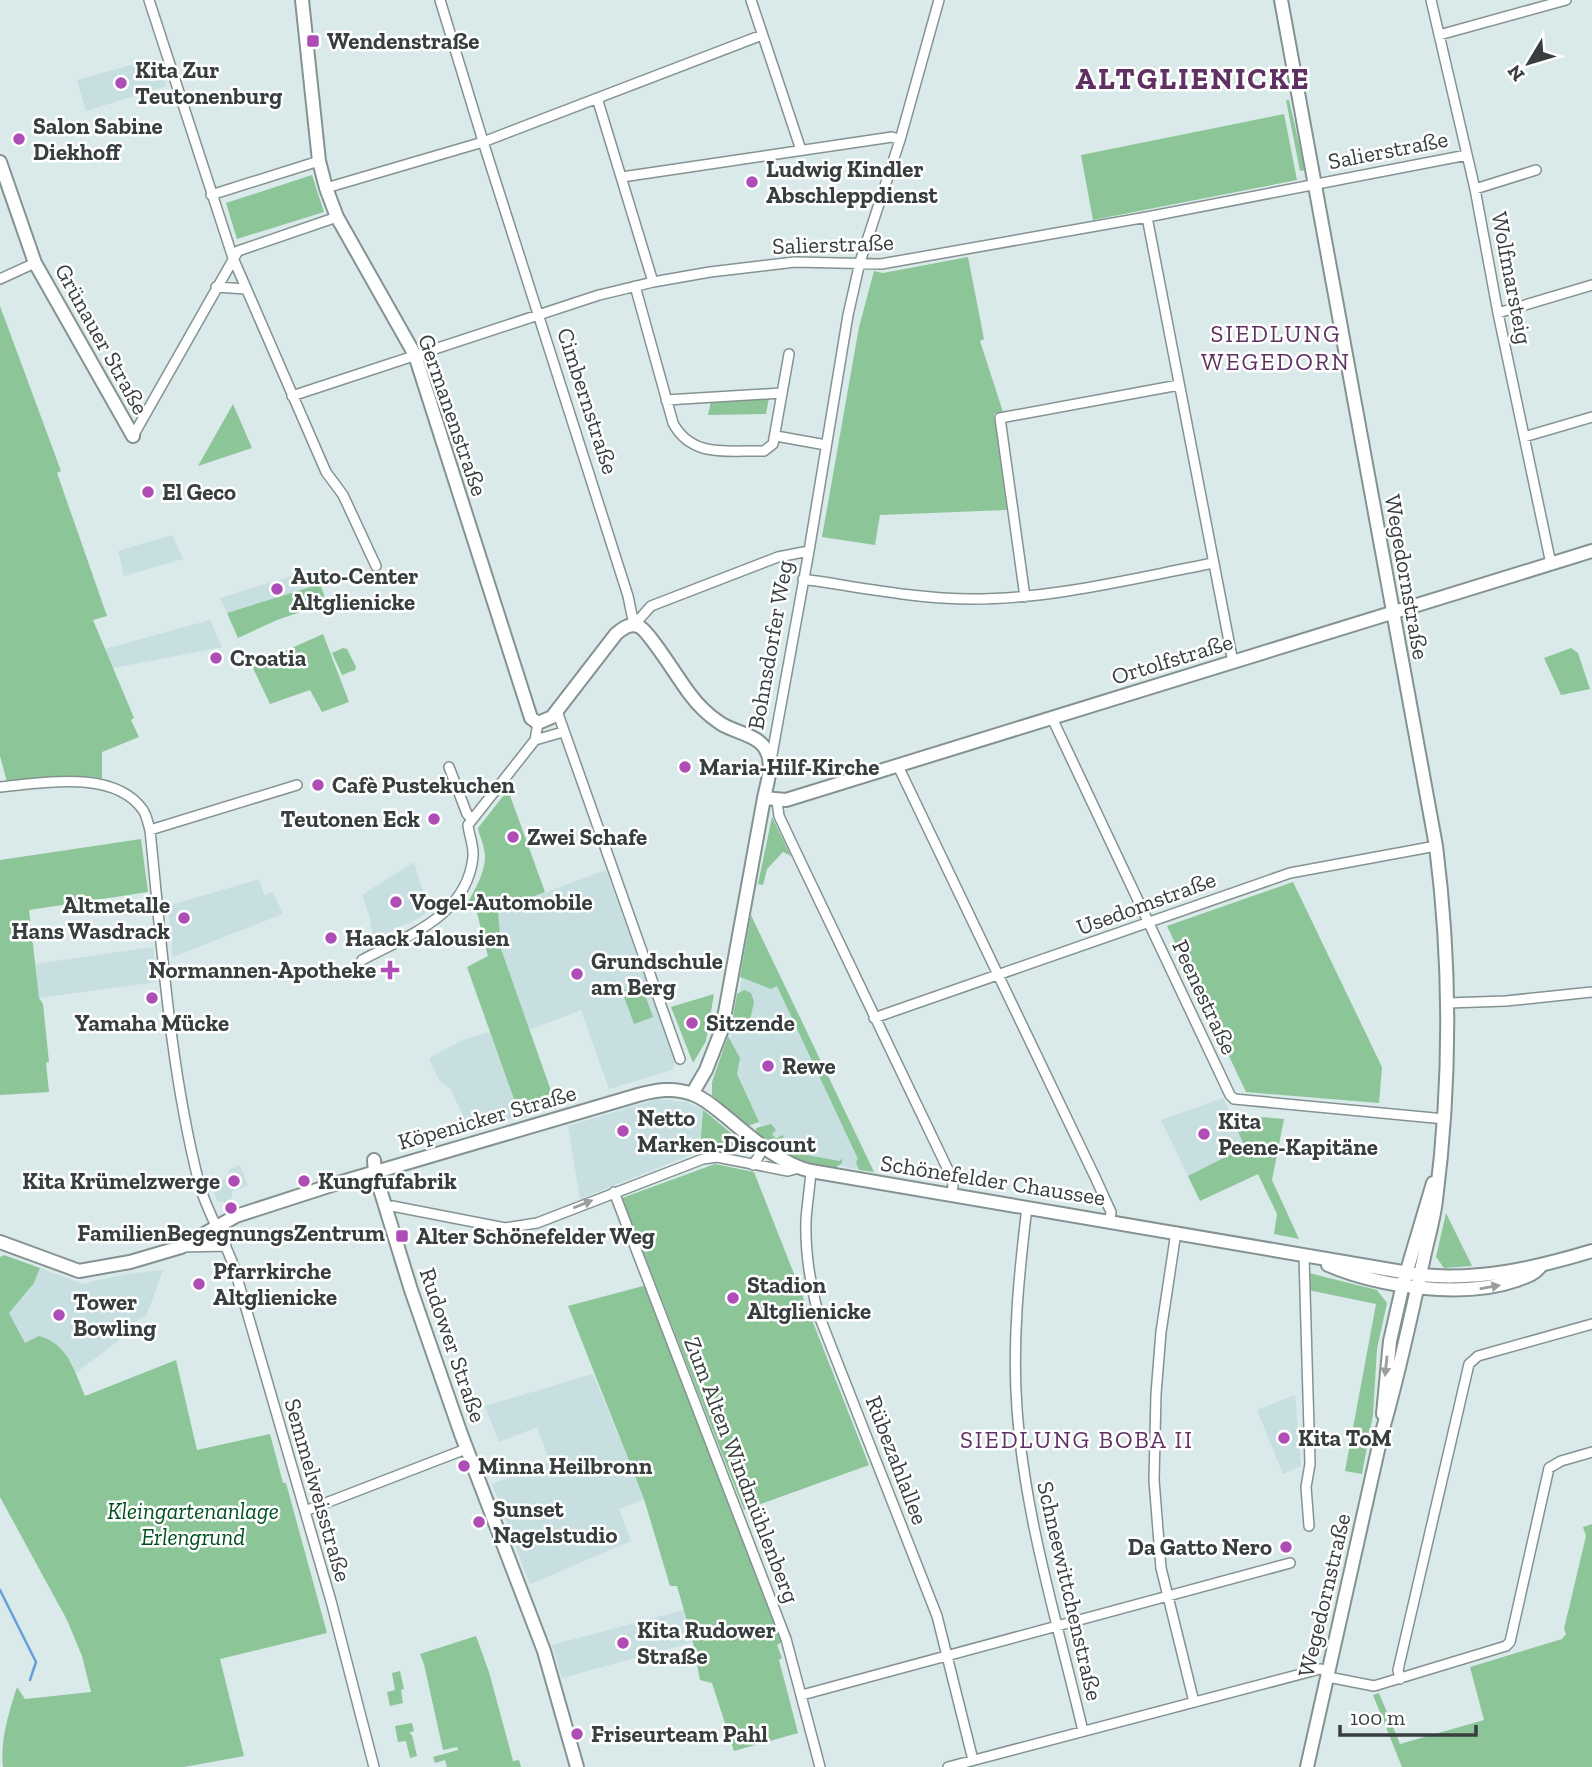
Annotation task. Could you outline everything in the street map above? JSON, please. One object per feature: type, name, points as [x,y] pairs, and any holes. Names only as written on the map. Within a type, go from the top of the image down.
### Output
[{"type":"street","points":[[149,0],[233,258],[326,472],[343,495],[376,566]]},
{"type":"street","name":"Germanenstraße","points":[[302,0],[318,161],[326,188],[337,217],[415,355],[528,714],[538,723]]},
{"type":"street","name":"Cimbernstraße","points":[[440,0],[628,596],[634,625]]},
{"type":"street","points":[[751,0],[801,150]]},
{"type":"street","name":"Bohnsdorfer Weg","points":[[692,1094],[706,1070],[722,1029],[771,799],[770,761],[809,551],[848,315],[860,262],[900,141],[939,0]]},
{"type":"street","name":"Wegedornstraße","points":[[1281,0],[1436,846],[1446,929],[1448,1003],[1445,1119],[1436,1202],[1307,1767]]},
{"type":"street","name":"Wolfmarsteig","points":[[1431,0],[1475,188],[1498,313],[1551,564]]},
{"type":"street","points":[[1439,35],[1566,0]]},
{"type":"street","points":[[326,188],[483,142],[762,36]]},
{"type":"street","points":[[597,98],[653,282]]},
{"type":"street","points":[[622,177],[892,138],[900,141]]},
{"type":"street","name":"Salierstraße","points":[[292,396],[599,295],[653,282],[795,262],[881,264],[1147,217],[1467,155]]},
{"type":"street","points":[[211,195],[318,161]]},
{"type":"street","name":"Grünauer Straße","points":[[0,162],[36,263],[133,436]]},
{"type":"street","points":[[1475,188],[1536,170]]},
{"type":"street","points":[[133,436],[238,251],[337,217]]},
{"type":"street","points":[[1147,217],[1233,662]]},
{"type":"street","points":[[0,279],[36,263]]},
{"type":"street","points":[[1498,313],[1592,285]]},
{"type":"street","points":[[635,286],[666,400],[678,433],[695,447],[764,451],[773,444],[789,354]]},
{"type":"street","points":[[216,287],[246,289]]},
{"type":"street","points":[[1026,597],[1000,418],[1180,385]]},
{"type":"street","points":[[666,400],[782,393]]},
{"type":"street","points":[[1524,437],[1592,417]]},
{"type":"street","points":[[776,436],[826,445]]},
{"type":"street","points":[[362,960],[429,926],[452,903],[471,865],[473,848],[468,825],[471,818],[535,740],[538,723],[547,721],[556,711],[622,628],[634,625],[651,606],[778,556],[809,551]]},
{"type":"street","name":"Ortolfstraße","points":[[771,799],[786,800],[1592,551]]},
{"type":"street","points":[[803,579],[939,598],[977,599],[1026,597],[1213,563]]},
{"type":"street","points":[[634,625],[646,632],[689,694],[706,712],[729,729],[763,744],[770,761]]},
{"type":"street","points":[[556,711],[680,1059]]},
{"type":"street","name":"Peenestraße","points":[[1052,718],[1230,1095],[1234,1099],[1445,1119]]},
{"type":"street","points":[[535,740],[564,732]]},
{"type":"street","points":[[898,766],[1111,1212],[1110,1220]]},
{"type":"street","points":[[449,767],[471,818]]},
{"type":"street","points":[[0,787],[48,783],[109,785],[125,794],[144,812],[150,830],[297,785]]},
{"type":"street","points":[[771,799],[950,1174],[952,1195]]},
{"type":"street","name":"Semmelweisstraße","points":[[150,830],[175,1056],[199,1184],[212,1220],[226,1246],[351,1672],[373,1767]]},
{"type":"street","name":"Usedomstraße","points":[[874,1018],[1290,873],[1436,846]]},
{"type":"street","points":[[1448,1003],[1506,1001],[1592,992]]},
{"type":"street","name":"Köpenicker Straße","points":[[0,1242],[85,1272],[165,1253],[236,1216],[656,1090],[692,1094]]},
{"type":"street","name":"Schönefelder Chaussee","points":[[692,1094],[705,1100],[764,1148],[805,1169],[1175,1232],[1306,1257],[1342,1271],[1419,1281],[1465,1278],[1591,1256]]},
{"type":"street","points":[[753,1165],[764,1148]]},
{"type":"street","points":[[385,1208],[398,1207],[505,1228],[520,1227],[537,1223],[703,1159],[717,1157],[788,1171],[805,1169]]},
{"type":"street","points":[[374,1160],[375,1173]]},
{"type":"street","name":"Wegedornstraße","points":[[1382,1432],[1388,1350],[1404,1279],[1439,1166]]},
{"type":"street","name":"Rübezahlallee","points":[[805,1169],[807,1251],[811,1287],[818,1313],[937,1616],[973,1760]]},
{"type":"street","name":"Rudower Straße","points":[[375,1173],[466,1449],[544,1651],[577,1767]]},
{"type":"street","name":"Zum Alten Windmühlenberg","points":[[614,1192],[786,1639],[820,1767]]},
{"type":"street","name":"Schneewittchenstraße","points":[[1027,1207],[1017,1305],[1016,1407],[1028,1503],[1083,1731]]},
{"type":"street","points":[[1175,1232],[1161,1332],[1154,1480],[1158,1541],[1166,1597],[1194,1702]]},
{"type":"street","name":"Köpenicker Straße","points":[[181,1247],[226,1246]]},
{"type":"street","points":[[1306,1257],[1303,1280],[1310,1464],[1306,1487],[1309,1526]]},
{"type":"street","points":[[1400,1679],[1398,1670],[1469,1364],[1478,1356],[1592,1324]]},
{"type":"street","points":[[305,1511],[466,1449]]},
{"type":"street","points":[[948,1767],[1320,1669],[1328,1674],[1374,1686],[1506,1646],[1510,1642],[1549,1468],[1561,1461],[1592,1452]]},
{"type":"street","points":[[802,1695],[1290,1563]]},
{"type":"shaded area","name":"Kita Zur Teutonenburg","points":[[157,58],[166,86],[86,111],[77,80]]},
{"type":"shaded area","points":[[172,535],[183,559],[124,576],[118,551]]},
{"type":"shaded area","name":"Auto-Center Altglienicke","points":[[315,569],[320,584],[227,613],[220,598]]},
{"type":"shaded area","points":[[210,620],[222,647],[113,668],[105,649]]},
{"type":"shaded area","name":"Vogel-Automobile","points":[[414,862],[429,910],[419,918],[377,938],[373,936],[362,895]]},
{"type":"shaded area","name":"Grundschule am Berg","points":[[606,870],[675,1062],[672,1070],[609,1089],[581,1010],[529,1030],[500,946],[498,910]]},
{"type":"shaded area","points":[[259,879],[264,895],[273,892],[283,914],[173,957],[168,906]]},
{"type":"shaded area","points":[[753,919],[874,1172],[792,1157],[722,1085]]},
{"type":"shaded area","points":[[153,947],[157,982],[39,998],[35,964]]},
{"type":"shaded area","points":[[490,1032],[520,1116],[470,1131],[451,1090],[439,1080],[429,1058],[463,1040]]},
{"type":"shaded area","name":"Kita Peene-Kapitäne","points":[[1223,1098],[1246,1147],[1188,1176],[1161,1120]]},
{"type":"shaded area","points":[[658,1099],[687,1102],[703,1110],[700,1151],[580,1199],[568,1126]]},
{"type":"shaded area","name":"Kita Krümelzwerge","points":[[240,1165],[248,1186],[232,1191],[232,1198],[225,1203],[217,1201],[212,1186],[229,1177],[228,1170]]},
{"type":"shaded area","points":[[40,1268],[82,1284],[127,1274],[163,1270],[147,1314],[125,1329],[127,1334],[76,1373],[71,1361],[25,1343],[9,1313],[34,1283]]},
{"type":"shaded area","points":[[593,1374],[644,1499],[619,1509],[631,1541],[530,1584],[492,1484],[550,1462],[537,1427],[499,1442],[485,1406]]},
{"type":"shaded area","name":"Kita ToM","points":[[1295,1395],[1301,1466],[1283,1474],[1257,1410]]},
{"type":"shaded area","name":"Kita Rudower Straße","points":[[684,1610],[693,1642],[562,1678],[552,1645]]},
{"type":"green space","points":[[1286,100],[1289,100],[1305,170],[1300,171]]},
{"type":"green space","points":[[1284,114],[1297,180],[1093,220],[1081,155]]},
{"type":"green space","points":[[312,175],[324,212],[237,239],[226,203]]},
{"type":"green space","points":[[968,257],[984,339],[980,341],[1003,412],[994,414],[1007,510],[880,515],[875,545],[822,537],[859,327],[874,271],[883,273]]},
{"type":"green space","points":[[0,306],[61,471],[57,473],[107,616],[93,620],[134,718],[131,720],[139,737],[102,752],[102,780],[7,782],[0,756]]},
{"type":"green space","points":[[769,398],[766,414],[708,415],[711,401]]},
{"type":"green space","points":[[233,404],[252,448],[198,466]]},
{"type":"green space","points":[[320,584],[327,603],[277,620],[238,638],[227,613]]},
{"type":"green space","points":[[323,634],[349,702],[322,712],[310,690],[270,704],[252,666]]},
{"type":"green space","points":[[1571,648],[1578,653],[1590,689],[1561,695],[1544,658]]},
{"type":"green space","points":[[347,649],[356,667],[355,670],[342,675],[332,653]]},
{"type":"green space","points":[[508,790],[545,892],[498,910],[501,949],[556,1105],[520,1116],[467,967],[488,956],[476,909],[465,907],[480,879],[484,864],[484,849],[478,828]]},
{"type":"green space","points":[[772,817],[791,856],[783,852],[767,869],[763,885],[758,884]]},
{"type":"green space","points":[[141,839],[148,892],[29,910],[39,998],[43,1004],[49,1092],[0,1095],[0,860]]},
{"type":"green space","points":[[1293,882],[1382,1067],[1379,1103],[1246,1092],[1167,926]]},
{"type":"green space","points":[[751,915],[874,1172],[859,1170],[856,1162],[858,1159],[777,986],[771,989],[740,977]]},
{"type":"green space","points":[[641,984],[653,1017],[634,1024],[622,991]]},
{"type":"green space","points":[[744,990],[751,993],[754,1002],[749,1025],[738,1029],[732,1022],[737,994]]},
{"type":"green space","points":[[714,994],[706,1041],[693,1063],[671,1007]]},
{"type":"green space","points":[[728,1036],[740,1058],[737,1074],[759,1122],[748,1126],[712,1095],[712,1082]]},
{"type":"green space","points":[[703,1110],[753,1151],[748,1154],[712,1149],[700,1151]]},
{"type":"green space","points":[[1230,1114],[1284,1119],[1272,1180],[1299,1239],[1274,1234],[1277,1214],[1258,1174],[1200,1201],[1188,1176],[1245,1147]]},
{"type":"green space","points":[[771,1124],[776,1130],[772,1134],[776,1139],[782,1135],[784,1137],[779,1142],[789,1151],[795,1146],[796,1153],[840,1161],[842,1158],[842,1163],[835,1168],[803,1160],[782,1151],[756,1131],[756,1128]]},
{"type":"green space","name":"Stadion Altglienicke","points":[[715,1164],[754,1172],[869,1465],[744,1510],[622,1198]]},
{"type":"green space","points":[[1446,1213],[1472,1266],[1444,1268],[1436,1257]]},
{"type":"green space","name":"Kleingartenanlage Erlengrund","points":[[4,1255],[40,1268],[34,1283],[9,1313],[25,1343],[39,1336],[57,1345],[69,1359],[85,1396],[176,1360],[197,1450],[270,1434],[327,1633],[220,1659],[244,1756],[184,1767],[3,1767],[4,1736],[17,1687],[25,1699],[91,1692],[82,1656],[67,1620],[0,1497],[0,1257]]},
{"type":"green space","points":[[1309,1273],[1377,1290],[1387,1303],[1377,1349],[1373,1415],[1362,1474],[1345,1471],[1376,1304],[1308,1290]]},
{"type":"green space","points":[[647,1285],[782,1642],[777,1645],[782,1658],[779,1660],[798,1733],[734,1751],[712,1683],[700,1680],[693,1642],[677,1586],[670,1586],[644,1499],[568,1306]]},
{"type":"green space","points":[[1592,1524],[1592,1767],[1402,1767],[1373,1695],[1379,1693],[1400,1744],[1484,1720],[1470,1667],[1562,1639],[1566,1634],[1564,1629],[1586,1536],[1583,1527]]},
{"type":"green space","points":[[476,1636],[489,1672],[513,1761],[519,1760],[521,1767],[447,1767],[445,1760],[435,1763],[433,1757],[458,1750],[457,1747],[443,1750],[420,1654]]},
{"type":"green space","points":[[400,1671],[404,1689],[401,1690],[403,1703],[390,1706],[387,1692],[395,1690],[392,1673]]},
{"type":"green space","points":[[412,1723],[414,1731],[409,1733],[412,1735],[417,1756],[410,1758],[406,1741],[398,1742],[395,1726]]},
{"type":"waterway","points":[[0,1590],[36,1662],[30,1680]]},
{"type":"place","name":"Wendenstraße","points":[[313,41]]},
{"type":"place","name":"Kita Zur Teutonenburg","points":[[121,83]]},
{"type":"place","name":"Salon Sabine Diekhoff","points":[[19,139]]},
{"type":"place","name":"Ludwig Kindler Abschleppdienst","points":[[752,182]]},
{"type":"place","name":"El Geco","points":[[148,492]]},
{"type":"place","name":"Auto-Center Altglienicke","points":[[277,589]]},
{"type":"place","name":"Croatia","points":[[216,658]]},
{"type":"place","name":"Maria-Hilf-Kirche","points":[[685,767]]},
{"type":"place","name":"Cafè Pustekuchen","points":[[318,785]]},
{"type":"place","name":"Teutonen Eck","points":[[434,819]]},
{"type":"place","name":"Zwei Schafe","points":[[513,837]]},
{"type":"place","name":"Vogel-Automobile","points":[[396,902]]},
{"type":"place","name":"Altmetalle Hans Wasdrack","points":[[184,918]]},
{"type":"place","name":"Haack Jalousien","points":[[331,938]]},
{"type":"place","name":"Normannen-Apotheke","points":[[390,970]]},
{"type":"place","name":"Grundschule am Berg","points":[[577,974]]},
{"type":"place","name":"Yamaha Mücke","points":[[152,998]]},
{"type":"place","name":"Sitzende","points":[[692,1023]]},
{"type":"place","name":"Rewe","points":[[768,1066]]},
{"type":"place","name":"Netto Marken-Discount","points":[[623,1131]]},
{"type":"place","name":"Kita Peene-Kapitäne","points":[[1204,1134]]},
{"type":"place","name":"Kita Krümelzwerge","points":[[234,1181]]},
{"type":"place","name":"Kungfufabrik","points":[[304,1181]]},
{"type":"place","name":"FamilienBegegnungsZentrum","points":[[231,1208]]},
{"type":"place","name":"Alter Schönefelder Weg","points":[[402,1236]]},
{"type":"place","name":"Pfarrkirche Altglienicke","points":[[199,1284]]},
{"type":"place","name":"Stadion Altglienicke","points":[[733,1298]]},
{"type":"place","name":"Tower Bowling","points":[[59,1315]]},
{"type":"place","name":"Kita ToM","points":[[1284,1438]]},
{"type":"place","name":"Minna Heilbronn","points":[[464,1466]]},
{"type":"place","name":"Sunset Nagelstudio","points":[[479,1522]]},
{"type":"place","name":"Da Gatto Nero","points":[[1286,1547]]},
{"type":"place","name":"Kita Rudower Straße","points":[[623,1643]]},
{"type":"place","name":"Friseurteam Pahl","points":[[577,1734]]},
{"type":"district","name":"ALTGLIENICKE","points":[[1193,79]]},
{"type":"district","name":"SIEDLUNG WEGEDORN","points":[[1276,347]]},
{"type":"district","name":"SIEDLUNG BOBA II","points":[[1077,1439]]}]
